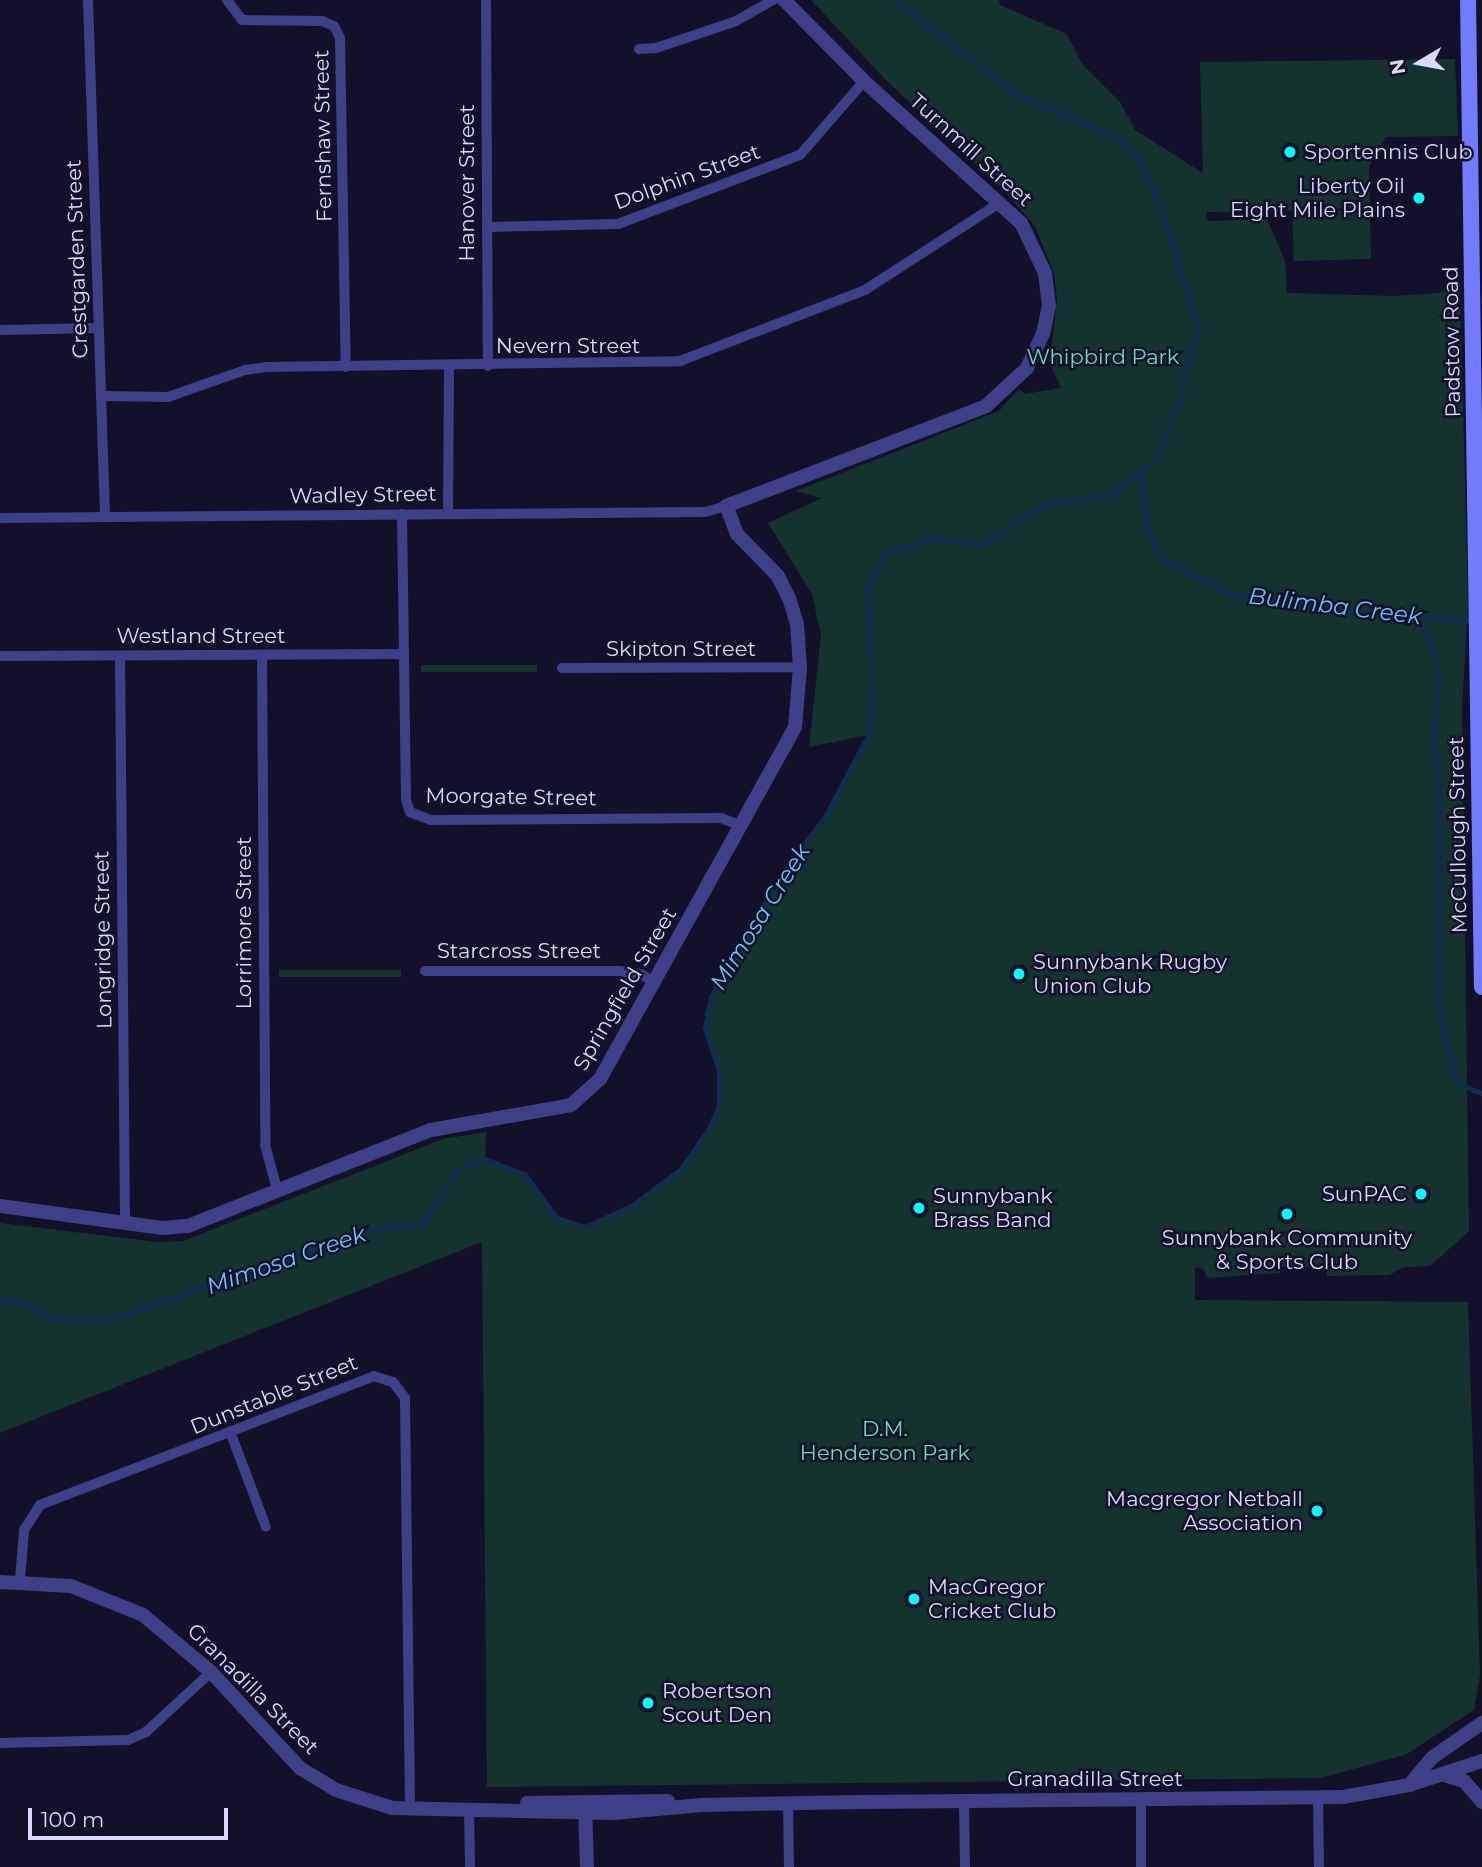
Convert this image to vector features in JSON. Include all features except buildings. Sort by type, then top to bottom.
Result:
[{"type":"main road","name":"Padstow Road","points":[[1468,0],[1477,683]]},
{"type":"main road","name":"McCullough Street","points":[[1477,683],[1482,987]]},
{"type":"street","name":"Crestgarden Street","points":[[88,0],[105,516]]},
{"type":"street","name":"Fernshaw Street","points":[[227,0],[242,20],[322,21],[334,26],[340,38],[346,367]]},
{"type":"street","name":"Hanover Street","points":[[486,0],[488,366]]},
{"type":"street","points":[[639,49],[656,48],[736,21],[773,0]]},
{"type":"street","name":"Turnmill Street","points":[[726,506],[986,406],[1012,386],[1036,352],[1049,306],[1045,273],[1036,249],[1021,223],[1001,202],[864,81],[784,0]]},
{"type":"street","name":"Dolphin Street","points":[[487,228],[618,224],[800,155],[864,81]]},
{"type":"street","name":"Nevern Street","points":[[101,396],[168,397],[266,367],[449,367],[680,361],[865,290],[1001,202]]},
{"type":"street","points":[[0,330],[98,328]]},
{"type":"street","points":[[448,513],[449,367]]},
{"type":"street","name":"Wadley Street","points":[[0,518],[705,512],[726,506]]},
{"type":"street","name":"Springfield Street","points":[[0,1206],[125,1223],[188,1226],[431,1130],[571,1105],[600,1079],[795,727],[800,667],[797,624],[789,598],[778,576],[737,534],[726,506]]},
{"type":"street","name":"Moorgate Street","points":[[402,514],[406,800],[410,812],[420,818],[721,818],[742,826]]},
{"type":"street","name":"Westland Street","points":[[0,656],[403,654]]},
{"type":"street","name":"Lorrimore Street","points":[[262,655],[265,1145],[277,1189]]},
{"type":"street","name":"Longridge Street","points":[[120,656],[125,1223]]},
{"type":"street","name":"Skipton Street","points":[[562,668],[800,667]]},
{"type":"street","name":"Starcross Street","points":[[425,971],[620,971],[641,974],[653,982]]},
{"type":"street","name":"Dunstable Street","points":[[20,1580],[24,1530],[40,1505],[231,1434],[374,1376],[393,1382],[405,1398],[410,1808]]},
{"type":"street","points":[[231,1434],[267,1527]]},
{"type":"street","name":"Granadilla Street","points":[[0,1582],[20,1580],[71,1586],[123,1604],[176,1639],[211,1672],[280,1749],[315,1779],[373,1804],[410,1808],[475,1808],[1318,1797],[1409,1785],[1482,1761]]},
{"type":"street","points":[[0,1743],[128,1740],[146,1732],[211,1672]]},
{"type":"street","points":[[1409,1785],[1433,1757],[1482,1723]]},
{"type":"street","points":[[1442,1774],[1464,1781],[1482,1802]]},
{"type":"street","points":[[1318,1797],[1319,1867]]},
{"type":"street","points":[[1141,1800],[1141,1867]]},
{"type":"street","points":[[964,1802],[965,1867]]},
{"type":"street","points":[[788,1804],[789,1867]]},
{"type":"street","points":[[585,1806],[587,1867]]},
{"type":"street","points":[[470,1867],[475,1808]]},
{"type":"green space","points":[[811,0],[999,0],[1000,5],[1067,34],[1082,64],[1120,102],[1135,130],[1203,173],[1200,62],[1455,59],[1458,136],[1386,137],[1369,166],[1371,259],[1294,261],[1292,211],[1206,212],[1208,221],[1267,219],[1285,261],[1287,293],[1393,296],[1440,293],[1460,284],[1468,606],[1462,707],[1469,1231],[1430,1266],[1404,1267],[1389,1275],[1327,1276],[1327,1267],[1281,1267],[1280,1273],[1207,1278],[1204,1269],[1195,1267],[1195,1300],[1468,1302],[1480,1674],[1474,1710],[1407,1754],[1321,1778],[487,1787],[482,1242],[0,1433],[0,1223],[157,1242],[183,1241],[443,1139],[486,1132],[485,1159],[525,1174],[557,1218],[585,1227],[633,1205],[681,1169],[708,1130],[719,1105],[719,1071],[705,1028],[711,997],[785,869],[825,817],[868,735],[809,747],[821,635],[812,594],[768,523],[822,498],[796,491],[999,411],[1019,389],[1025,394],[1061,388],[1050,363],[1057,299],[1054,273],[1035,226],[1005,192],[887,81]]},
{"type":"green space","points":[[421,665],[537,665],[537,672],[421,672]]},
{"type":"green space","points":[[279,970],[401,970],[401,977],[279,977]]},
{"type":"waterway","name":"Mimosa Creek","points":[[0,1299],[21,1302],[55,1319],[108,1320],[369,1230],[424,1224],[456,1171],[485,1159],[525,1174],[557,1218],[585,1227],[633,1205],[681,1169],[708,1130],[719,1106],[719,1071],[705,1028],[711,997],[785,869],[825,817],[869,734],[872,687],[867,590],[883,554],[931,538],[980,545],[1046,504],[1111,494],[1154,462],[1176,412],[1198,328],[1165,221],[1141,164],[1121,141],[1013,92],[894,0]]},
{"type":"waterway","name":"Bulimba Creek","points":[[1141,472],[1148,528],[1159,558],[1232,594],[1333,611],[1474,621]]},
{"type":"waterway","points":[[1412,615],[1426,631],[1440,676],[1434,740],[1440,802],[1440,1015],[1458,1083],[1482,1093]]},
{"type":"place","name":"Sportennis Club","points":[[1290,152]]},
{"type":"place","name":"Liberty Oil Eight Mile Plains","points":[[1419,198]]},
{"type":"place","name":"Sunnybank Rugby Union Club","points":[[1019,974]]},
{"type":"place","name":"SunPAC","points":[[1421,1194]]},
{"type":"place","name":"Sunnybank Brass Band","points":[[919,1208]]},
{"type":"place","name":"Sunnybank Community & Sports Club","points":[[1287,1214]]},
{"type":"place","name":"Macgregor Netball Association","points":[[1317,1511]]},
{"type":"place","name":"MacGregor Cricket Club","points":[[914,1599]]},
{"type":"place","name":"Robertson Scout Den","points":[[648,1703]]},
{"type":"park label","name":"Whipbird Park","points":[[1103,357]]},
{"type":"park label","name":"D.M. Henderson Park","points":[[885,1441]]}]
